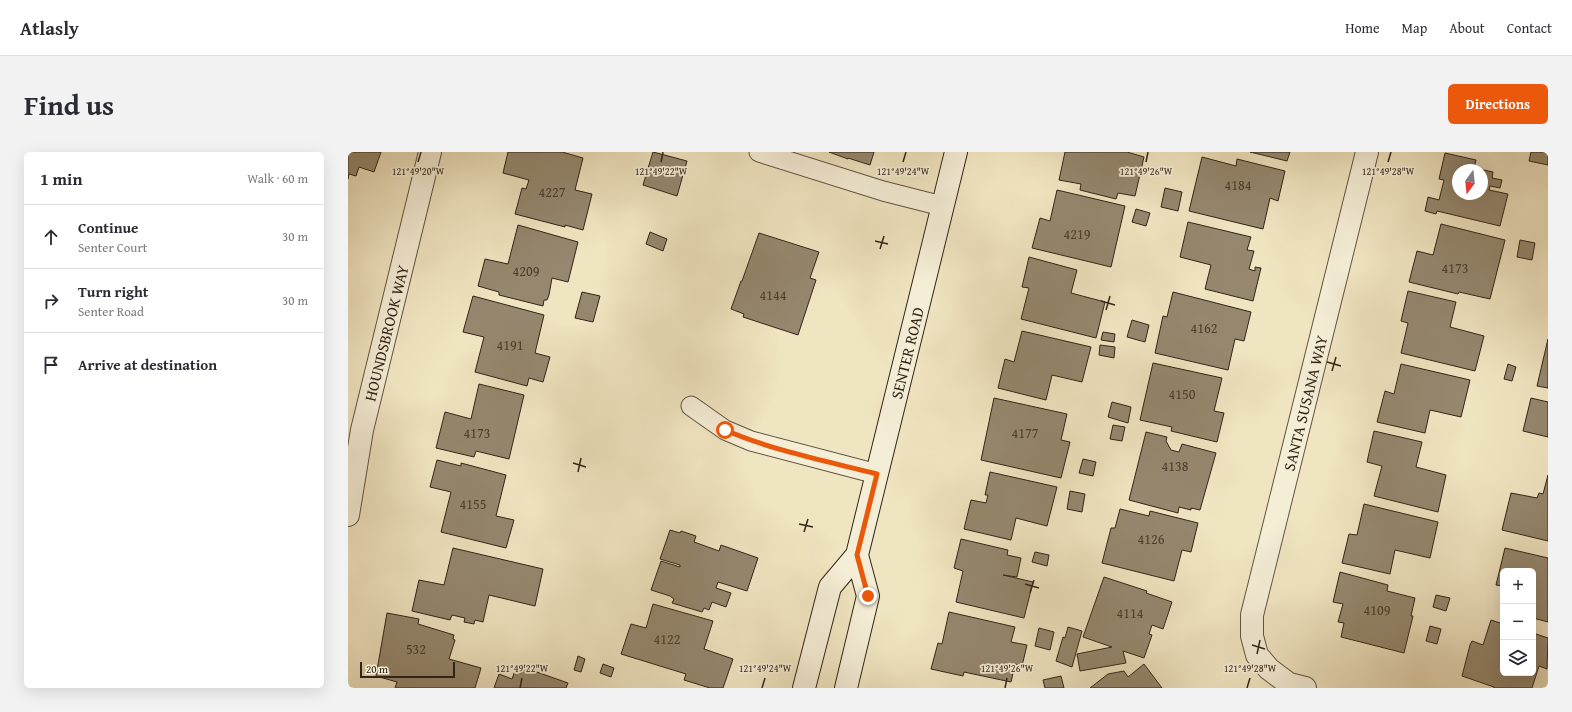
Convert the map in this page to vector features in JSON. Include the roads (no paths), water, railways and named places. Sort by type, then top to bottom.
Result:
[{"type":"street","name":"HOUNDSBROOK WAY","points":[[348,515],[355,428],[430,152]]},
{"type":"street","name":"SENTER ROAD","points":[[804,688],[830,587],[857,555],[956,152]]},
{"type":"street","name":"SANTA SUSANA WAY","points":[[1305,688],[1289,684],[1269,669],[1257,654],[1252,636],[1252,615],[1366,152]]},
{"type":"street","name":"SENTER ROAD","points":[[846,688],[868,596],[857,555]]},
{"type":"lane","points":[[759,152],[883,191],[942,206]]},
{"type":"lane","points":[[691,406],[725,430],[751,441],[877,474]]}]
